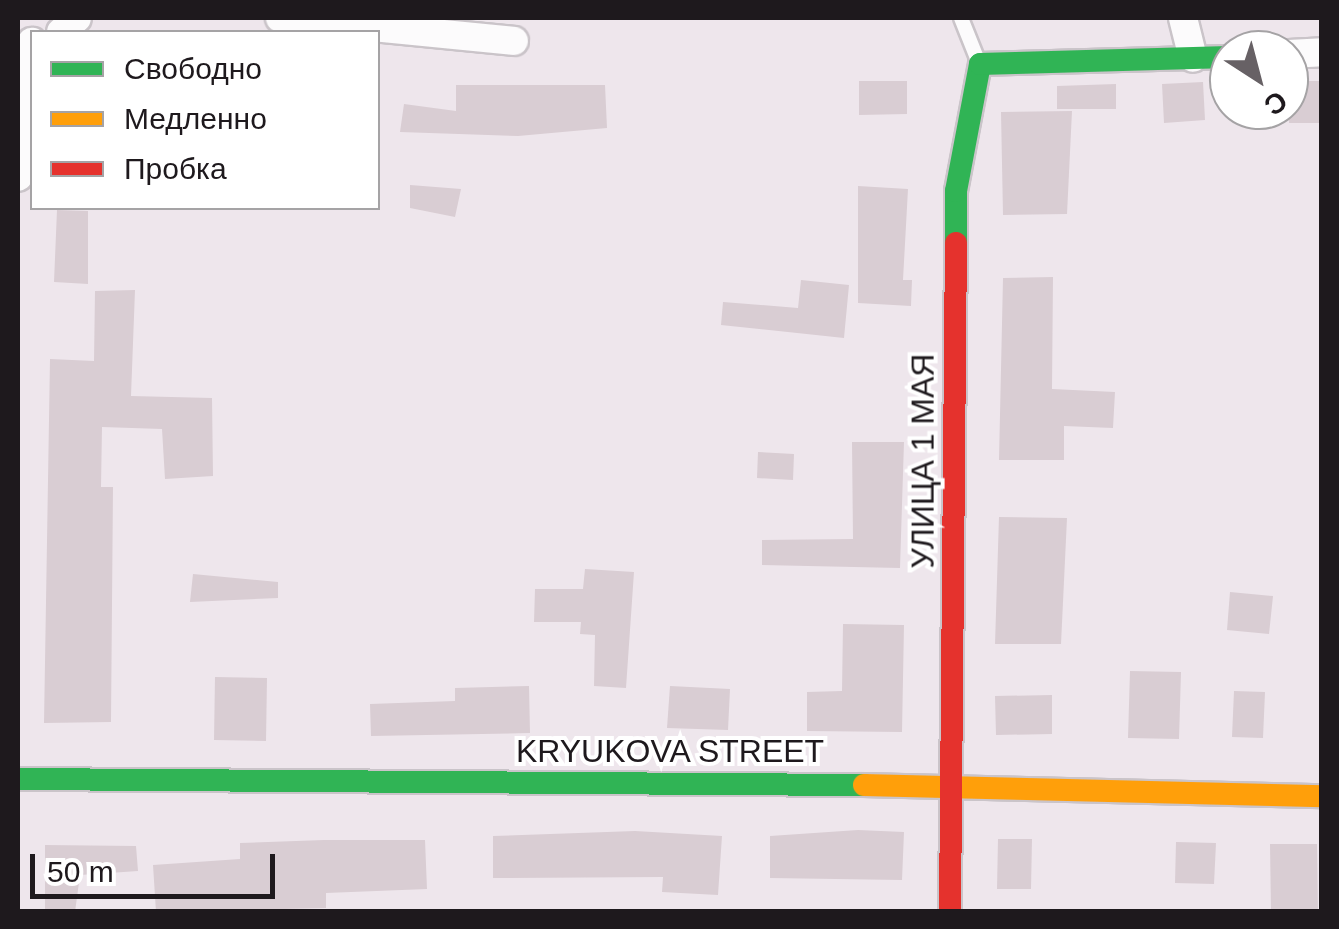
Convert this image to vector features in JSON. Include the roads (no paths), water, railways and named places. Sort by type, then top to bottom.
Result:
[{"type":"street","points":[[280,18],[514,41]]},
{"type":"street","points":[[1183,18],[1192,58]]},
{"type":"street","points":[[980,64],[1209,57]]},
{"type":"street","points":[[18,178],[30,64]]},
{"type":"street","name":"УЛИЦА 1 МАЯ","points":[[950,912],[956,191],[980,64]]},
{"type":"street","name":"KRYUKOVA STREET","points":[[18,779],[954,786],[1322,796]]},
{"type":"lane","points":[[960,18],[980,64]]}]
